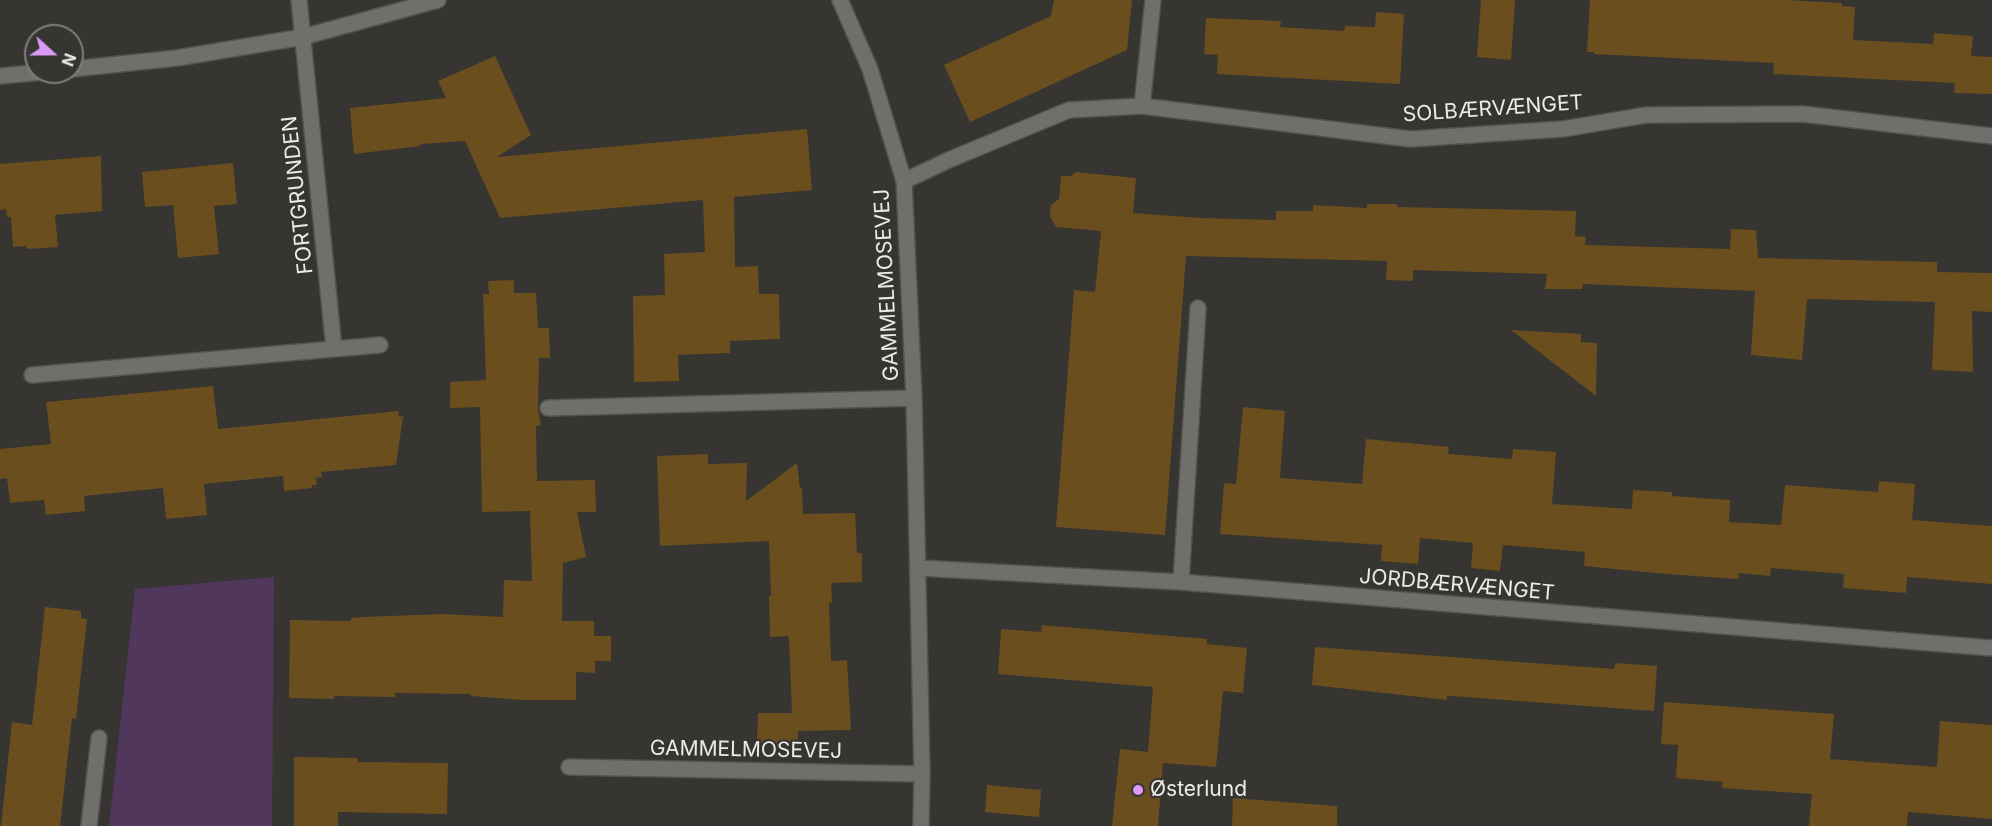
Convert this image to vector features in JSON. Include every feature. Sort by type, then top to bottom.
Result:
[{"type":"street","name":"FORTGRUNDEN","points":[[299,0],[334,349]]},
{"type":"street","points":[[84,68],[177,58],[303,37],[438,0]]},
{"type":"street","name":"GAMMELMOSEVEJ","points":[[840,0],[870,69],[904,181],[914,399],[922,774],[921,826]]},
{"type":"street","points":[[1142,106],[1153,0]]},
{"type":"street","points":[[0,76],[24,74]]},
{"type":"street","name":"SOLBÆRVÆNGET","points":[[904,181],[1069,110],[1142,106],[1410,139],[1563,129],[1646,115],[1803,114],[1992,136]]},
{"type":"street","points":[[1181,582],[1198,308]]},
{"type":"street","points":[[32,375],[380,345]]},
{"type":"street","name":"GAMMELMOSEVEJ","points":[[548,408],[914,399]]},
{"type":"street","name":"JORDBÆRVÆNGET","points":[[918,568],[1181,582],[1992,648]]},
{"type":"street","points":[[89,826],[99,738]]},
{"type":"street","name":"GAMMELMOSEVEJ","points":[[569,767],[922,774]]},
{"type":"shaded area","points":[[274,577],[272,826],[109,826],[135,589]]},
{"type":"building","points":[[1054,0],[1132,0],[1127,50],[970,122],[944,65],[1051,16]]},
{"type":"building","points":[[1481,0],[1515,0],[1511,60],[1477,57]]},
{"type":"building","points":[[1590,0],[1786,0],[1842,3],[1842,6],[1855,7],[1853,40],[1933,44],[1934,33],[1973,36],[1971,56],[1992,57],[1992,94],[1954,93],[1955,83],[1773,74],[1774,63],[1594,54],[1594,52],[1587,52]]},
{"type":"building","points":[[1376,12],[1404,14],[1400,84],[1217,74],[1218,55],[1204,54],[1206,18],[1281,21],[1280,27],[1344,31],[1345,26],[1375,27]]},
{"type":"building","points":[[495,56],[531,135],[497,157],[807,129],[812,190],[734,197],[735,267],[758,266],[759,294],[779,294],[780,339],[730,341],[730,353],[678,355],[679,381],[634,382],[633,296],[665,295],[664,254],[705,252],[703,200],[500,218],[465,141],[420,144],[420,146],[354,154],[350,108],[446,98],[438,81]]},
{"type":"building","points":[[101,156],[102,211],[55,215],[58,247],[27,249],[26,246],[13,247],[11,217],[7,217],[6,209],[0,210],[0,164]]},
{"type":"building","points":[[233,163],[237,204],[214,206],[219,254],[178,258],[173,205],[145,207],[142,172]]},
{"type":"building","points":[[1076,172],[1136,178],[1133,213],[1276,220],[1276,211],[1313,211],[1313,205],[1367,208],[1367,204],[1397,204],[1397,207],[1576,211],[1575,236],[1586,237],[1585,245],[1730,249],[1731,229],[1756,230],[1758,258],[1937,262],[1937,272],[1992,273],[1992,312],[1972,311],[1973,372],[1932,370],[1935,302],[1807,299],[1802,360],[1751,355],[1755,291],[1583,284],[1582,289],[1545,289],[1547,274],[1413,270],[1413,281],[1386,280],[1387,261],[1186,256],[1165,535],[1056,527],[1074,290],[1095,292],[1101,231],[1056,227],[1050,216],[1051,205],[1059,199],[1061,176],[1071,176]]},
{"type":"building","points":[[514,280],[514,293],[536,293],[538,328],[549,328],[550,358],[539,358],[538,409],[541,425],[536,426],[537,481],[595,480],[596,512],[577,512],[586,557],[563,563],[562,621],[594,621],[594,636],[611,636],[611,661],[595,661],[595,673],[576,672],[576,700],[522,700],[471,696],[471,694],[395,693],[395,697],[289,698],[290,620],[351,621],[351,618],[363,617],[443,614],[503,617],[504,580],[532,581],[530,511],[482,512],[480,407],[450,408],[450,382],[486,380],[483,294],[489,294],[488,281]]},
{"type":"building","points":[[1511,330],[1581,334],[1581,342],[1597,343],[1596,396]]},
{"type":"building","points":[[213,386],[218,429],[398,411],[399,417],[403,416],[396,465],[321,472],[322,477],[316,478],[317,485],[312,485],[312,488],[284,491],[283,476],[204,484],[207,515],[166,519],[163,488],[84,496],[85,511],[46,515],[44,500],[10,503],[7,478],[0,479],[0,449],[51,444],[46,402]]},
{"type":"building","points":[[1243,407],[1285,411],[1280,478],[1362,484],[1366,439],[1449,447],[1448,454],[1512,459],[1513,449],[1556,452],[1552,504],[1632,509],[1633,490],[1672,492],[1672,496],[1730,500],[1729,522],[1781,525],[1785,485],[1878,492],[1879,481],[1915,484],[1912,520],[1992,526],[1992,584],[1907,577],[1906,593],[1843,588],[1844,574],[1771,568],[1770,576],[1739,573],[1738,579],[1666,574],[1584,566],[1585,552],[1503,545],[1500,571],[1471,568],[1473,543],[1420,538],[1418,564],[1381,561],[1382,545],[1220,534],[1224,483],[1236,484]]},
{"type":"building","points":[[708,454],[708,464],[747,463],[746,501],[797,463],[800,488],[802,488],[803,514],[855,513],[857,553],[862,553],[862,582],[831,583],[832,603],[829,603],[831,661],[847,660],[851,730],[798,731],[798,745],[757,745],[758,713],[792,713],[789,639],[788,636],[770,637],[769,541],[660,546],[657,456]]},
{"type":"building","points":[[45,607],[81,611],[81,618],[87,619],[76,719],[72,718],[60,826],[1,826],[12,722],[32,725]]},
{"type":"building","points":[[1042,625],[1207,639],[1207,644],[1247,648],[1243,693],[1223,691],[1216,767],[1163,763],[1158,826],[1112,826],[1120,749],[1148,752],[1153,687],[998,674],[1001,629],[1041,632]]},
{"type":"building","points":[[1315,647],[1614,669],[1615,663],[1657,666],[1654,711],[1451,696],[1447,696],[1447,700],[1312,685]]},
{"type":"building","points":[[1664,702],[1834,714],[1830,759],[1937,767],[1940,721],[1992,725],[1992,819],[1908,812],[1907,826],[1809,826],[1812,794],[1722,788],[1723,782],[1676,778],[1678,745],[1661,744]]},
{"type":"building","points":[[294,757],[357,758],[358,762],[448,763],[447,814],[338,812],[338,826],[294,826]]},
{"type":"building","points":[[987,785],[1041,790],[1039,817],[985,812]]},
{"type":"building","points":[[1233,798],[1337,806],[1337,826],[1232,826]]},
{"type":"place","name":"Østerlund","points":[[1138,790]]}]
